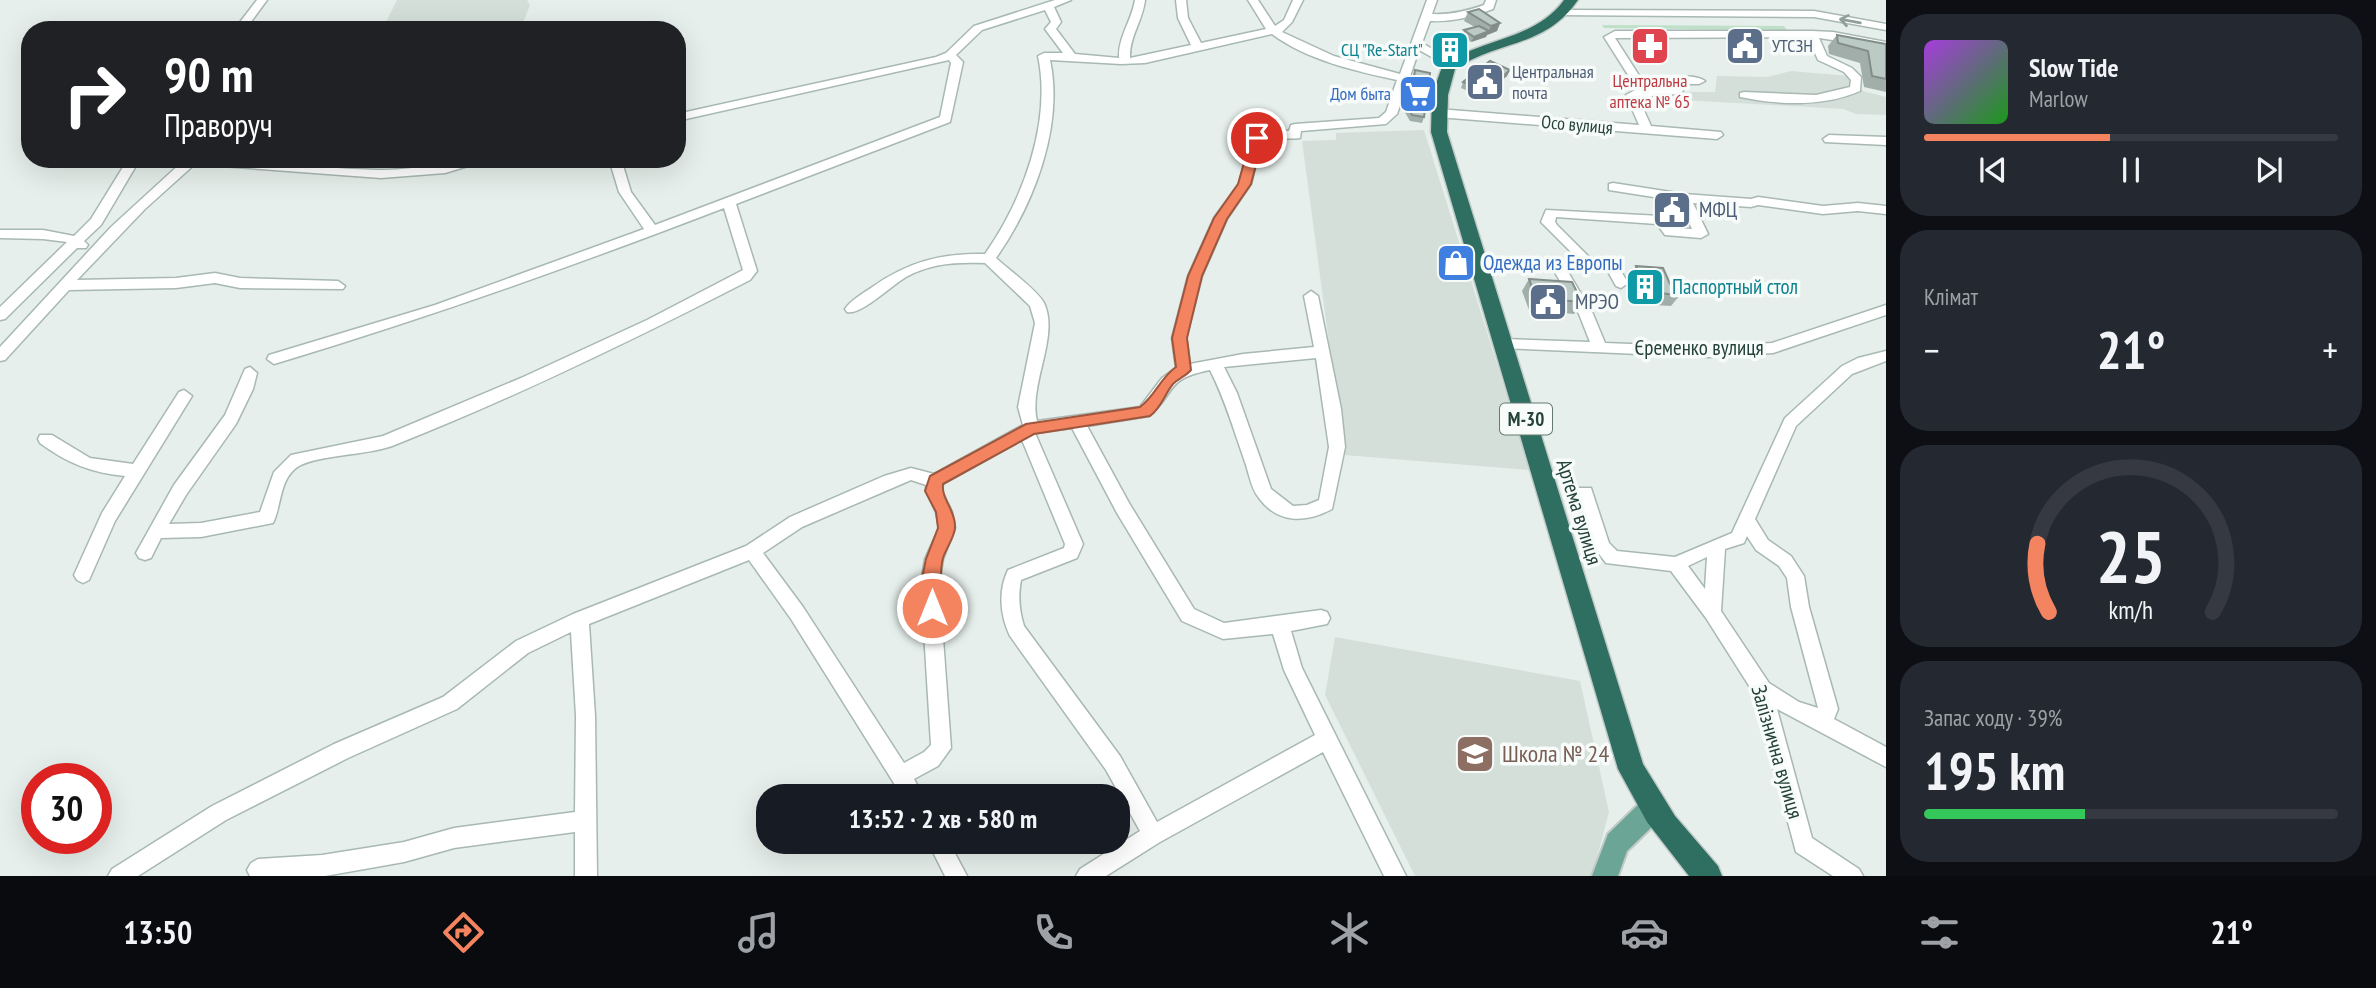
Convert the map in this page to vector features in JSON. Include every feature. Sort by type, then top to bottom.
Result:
[{"type":"highway","points":[[1450,66],[1469,55],[1532,31],[1566,6]]},
{"type":"highway","name":"Артема вулиця","points":[[1450,66],[1442,83],[1438,113],[1439,132],[1465,222],[1506,344],[1631,769],[1652,809]]},
{"type":"highway","name":"М-30","points":[[1652,809],[1672,838],[1709,876]]},
{"type":"main road","points":[[1605,876],[1617,843],[1652,809]]},
{"type":"street","points":[[246,21],[262,0]]},
{"type":"street","points":[[686,116],[916,66],[950,55],[978,28],[1066,0]]},
{"type":"street","points":[[1125,60],[1123,48],[1139,18],[1140,0]]},
{"type":"street","points":[[1181,0],[1184,18],[1196,46]]},
{"type":"street","points":[[1253,0],[1266,23],[1275,30],[1338,62],[1402,78]]},
{"type":"street","points":[[1044,57],[1125,60],[1158,57],[1196,46],[1267,34],[1285,25],[1298,0]]},
{"type":"street","points":[[1184,370],[1180,338],[1191,289],[1202,256],[1221,218],[1245,184],[1257,138],[1271,133],[1296,135],[1296,128],[1382,121],[1391,114],[1432,0]]},
{"type":"street","points":[[1426,17],[1444,19],[1467,15],[1489,7],[1491,0]]},
{"type":"street","points":[[1746,0],[1762,15]]},
{"type":"street","points":[[1807,0],[1808,8],[1833,35]]},
{"type":"street","points":[[989,260],[1001,244],[1035,162],[1049,108],[1048,75],[1044,57],[1050,29],[1056,22],[1048,6]]},
{"type":"street","points":[[1566,6],[1762,15],[1814,14],[1886,27]]},
{"type":"street","points":[[1050,29],[1072,57]]},
{"type":"street","points":[[1644,91],[1609,37],[1615,34],[1812,34],[1886,45]]},
{"type":"street","points":[[1744,95],[1825,97],[1847,94],[1856,89],[1857,79],[1848,70],[1822,58],[1812,34]]},
{"type":"street","points":[[1416,44],[1450,66]]},
{"type":"street","points":[[274,359],[440,308],[653,232],[946,119],[957,62],[950,55]]},
{"type":"street","points":[[1647,131],[1632,95],[1644,91],[1678,91],[1674,81],[1699,82]]},
{"type":"street","name":"Осо вулиця","points":[[1438,113],[1717,135]]},
{"type":"street","points":[[1829,139],[1886,141]]},
{"type":"street","points":[[0,315],[96,222],[129,168]]},
{"type":"street","points":[[0,356],[180,168]]},
{"type":"street","points":[[298,168],[381,174],[449,168]]},
{"type":"street","points":[[618,168],[625,192],[653,232]]},
{"type":"street","points":[[1614,187],[1684,198],[1751,203],[1758,201],[1823,210],[1858,207],[1886,210]]},
{"type":"street","points":[[1587,264],[1579,250],[1553,230],[1548,222],[1551,213],[1661,220],[1670,232],[1701,234],[1684,198]]},
{"type":"street","points":[[156,531],[201,530],[267,518],[279,475],[287,464],[297,459],[385,442],[652,324],[745,277],[750,271],[729,203]]},
{"type":"street","points":[[0,234],[65,236],[77,240],[84,248],[100,249]]},
{"type":"street","points":[[852,309],[897,274],[949,257],[989,260],[1037,304],[1042,323],[1026,407],[1028,429],[1074,544],[1071,552],[1014,575],[1009,589],[1009,609],[1016,630],[1113,763],[1153,835]]},
{"type":"street","points":[[1599,346],[1586,314],[1560,269],[1587,264],[1610,264],[1620,283]]},
{"type":"street","points":[[67,285],[176,283],[215,278],[240,283],[338,286]]},
{"type":"street","points":[[1215,365],[1229,393],[1264,493],[1276,505],[1295,514],[1311,513],[1326,504],[1336,447],[1333,409],[1311,296]]},
{"type":"street","name":"Єременко вулиця","points":[[1506,344],[1696,352],[1756,350],[1773,348],[1886,310]]},
{"type":"street","points":[[119,876],[219,813],[341,751],[450,704],[522,647],[579,620],[752,551],[796,522],[890,481],[911,474],[936,481],[1028,429],[1144,412],[1155,404],[1168,380],[1184,370],[1249,358],[1321,352]]},
{"type":"street","points":[[1585,493],[1602,546],[1612,558],[1676,564],[1738,538],[1790,422],[1847,370],[1863,362],[1886,356]]},
{"type":"street","points":[[145,553],[178,494],[231,416],[247,388],[250,373]]},
{"type":"street","points":[[83,575],[108,518],[184,396]]},
{"type":"street","points":[[1077,422],[1123,508],[1188,615],[1223,631],[1321,618]]},
{"type":"street","points":[[46,439],[70,458],[98,467],[135,471]]},
{"type":"street","points":[[902,775],[931,759],[941,748],[930,583],[934,559],[947,528],[944,512],[934,491],[936,481]]},
{"type":"street","points":[[1746,520],[1762,545],[1785,561],[1795,576],[1800,607],[1828,709],[1825,718],[1812,718]]},
{"type":"street","points":[[1712,612],[1717,545]]},
{"type":"street","points":[[752,551],[797,613],[907,784]]},
{"type":"street","name":"Залізнична вулиця","points":[[1676,564],[1712,612],[1762,689],[1803,845],[1852,876]]},
{"type":"street","points":[[579,620],[586,665],[583,821],[586,876]]},
{"type":"street","points":[[1280,625],[1293,670],[1395,876]]},
{"type":"street","points":[[1762,689],[1886,757]]},
{"type":"street","points":[[1087,876],[1153,835],[1327,739]]},
{"type":"street","points":[[258,870],[322,866],[404,852],[454,838],[583,821]]},
{"type":"street","points":[[944,854],[956,876]]},
{"type":"shaded area","points":[[397,0],[527,0],[530,5],[524,21],[386,21]]},
{"type":"shaded area","points":[[1791,71],[1849,76],[1863,91],[1886,97],[1886,115],[1856,114],[1843,109],[1666,99],[1663,92],[1715,92],[1717,76],[1767,77]]},
{"type":"shaded area","points":[[1424,130],[1530,470],[1344,455],[1302,141],[1336,140],[1336,133]]},
{"type":"shaded area","name":"Школа № 24","points":[[1335,637],[1580,681],[1609,812],[1592,876],[1415,876],[1325,695]]},
{"type":"green space","points":[[1602,25],[1784,26],[1787,30],[1604,28]]},
{"type":"building","points":[[1479,9],[1500,23],[1491,26],[1468,12]]},
{"type":"building","points":[[1479,26],[1489,31],[1474,37],[1464,30]]},
{"type":"building","points":[[1837,35],[1886,44],[1886,79],[1872,76],[1868,51],[1838,43]]},
{"type":"building","name":"Центральная почта","points":[[1490,61],[1510,70],[1485,91],[1463,82]]},
{"type":"building","name":"Дом быта","points":[[1415,70],[1430,73],[1424,117],[1412,115],[1405,103],[1410,104]]},
{"type":"building","points":[[1658,201],[1680,201],[1689,222],[1676,221],[1670,213],[1663,210]]},
{"type":"building","points":[[1636,266],[1663,268],[1670,284],[1675,284],[1680,295],[1647,292]]},
{"type":"building","points":[[1529,279],[1572,282],[1582,302],[1536,298]]},
{"type":"place","name":"Центральна аптека № 65","points":[[1650,46]]},
{"type":"place","name":"УТСЗН","points":[[1745,46]]},
{"type":"place","name":"СЦ \"Re-Start\"","points":[[1450,50]]},
{"type":"place","name":"Центральная почта","points":[[1485,82]]},
{"type":"place","name":"Дом быта","points":[[1418,94]]},
{"type":"place","name":"МФЦ","points":[[1672,210]]},
{"type":"place","name":"Одежда из Европы","points":[[1456,263]]},
{"type":"place","name":"Паспортный стол","points":[[1645,287]]},
{"type":"place","name":"МРЭО","points":[[1548,302]]},
{"type":"place","name":"Школа № 24","points":[[1475,754]]},
{"type":"route","points":[[932,608],[930,583],[934,559],[947,528],[944,512],[934,491],[936,481],[1031,428],[1144,412],[1155,404],[1168,380],[1184,370],[1180,338],[1183,314],[1202,256],[1221,218],[1245,184],[1257,138]]}]
